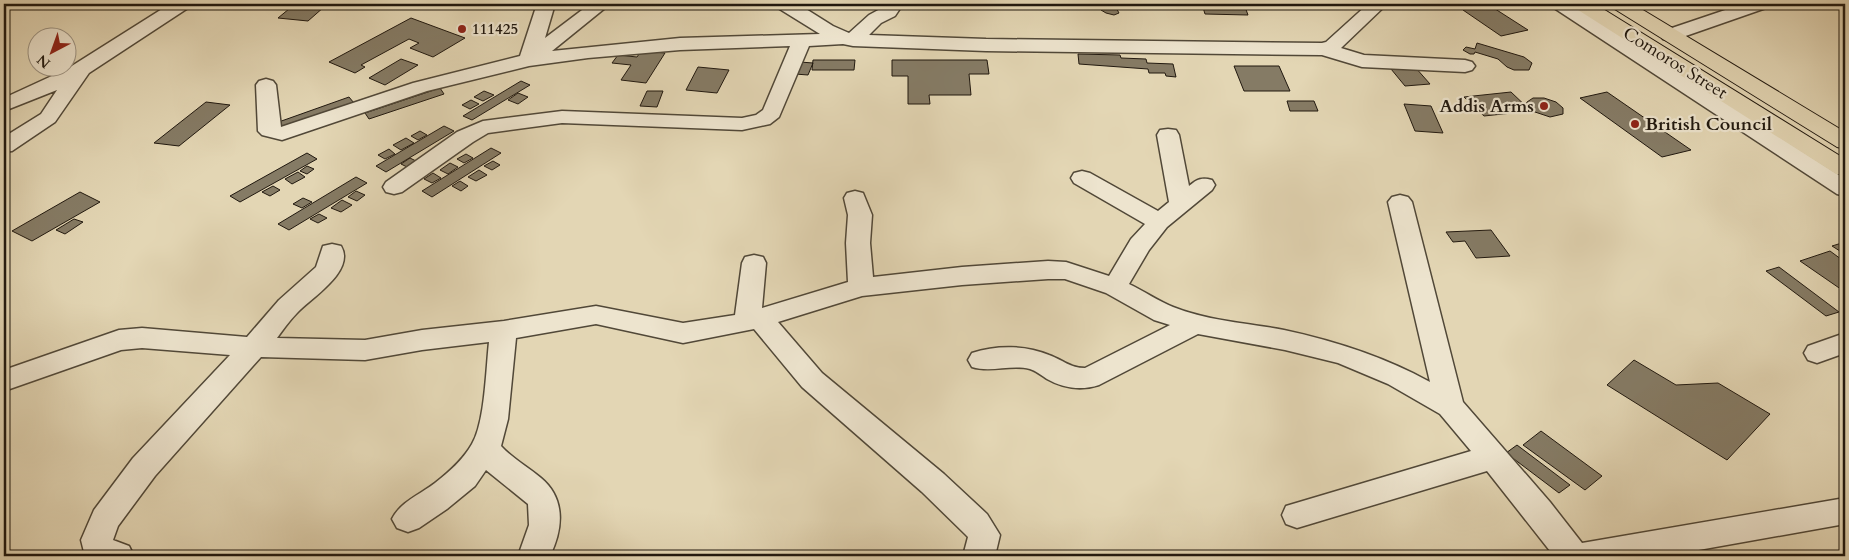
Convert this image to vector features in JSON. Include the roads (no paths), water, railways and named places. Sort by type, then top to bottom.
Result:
[{"type":"main road","name":"Comoros Street","points":[[1582,4],[1845,169]]},
{"type":"main road","name":"Comoros Street","points":[[1620,4],[1842,139]]},
{"type":"street","points":[[4,105],[27,98],[84,67],[182,4]]},
{"type":"street","points":[[529,60],[546,4]]},
{"type":"street","points":[[529,60],[601,4]]},
{"type":"street","points":[[784,4],[846,39]]},
{"type":"street","points":[[846,39],[875,19],[889,12],[894,4]]},
{"type":"street","points":[[1323,49],[1332,46],[1378,4]]},
{"type":"street","points":[[1560,4],[1845,190]]},
{"type":"street","points":[[1670,35],[1760,4]]},
{"type":"street","points":[[899,42],[916,28],[973,30],[986,46]]},
{"type":"street","points":[[394,186],[465,137],[483,127],[562,117],[742,124],[763,120],[772,113],[802,39]]},
{"type":"street","points":[[266,85],[269,131],[282,134],[420,87],[529,60],[588,52],[680,44],[846,39],[899,42],[919,57],[975,57],[986,46],[1323,49],[1362,61],[1465,66]]},
{"type":"street","points":[[4,146],[48,118],[84,67]]},
{"type":"street","points":[[1168,135],[1181,204]]},
{"type":"street","points":[[1082,178],[1159,222]]},
{"type":"street","points":[[1116,287],[1140,245],[1159,222],[1204,185]]},
{"type":"street","points":[[855,198],[860,215],[858,242],[861,287]]},
{"type":"street","points":[[1400,202],[1450,406]]},
{"type":"street","points":[[104,555],[97,540],[106,519],[144,466],[254,347],[288,306],[325,273],[330,265],[332,252]]},
{"type":"street","points":[[754,263],[753,320],[812,380],[933,483],[976,524],[984,536],[979,556]]},
{"type":"street","points":[[4,381],[119,340],[142,338],[254,347],[365,350],[422,340],[504,331],[596,315],[683,333],[753,320],[861,287],[962,276],[1048,270],[1066,271],[1116,287],[1163,313],[1195,324],[1285,340],[1344,355],[1398,377],[1450,406],[1539,511],[1573,556]]},
{"type":"street","points":[[982,360],[1031,359],[1060,375],[1077,379],[1089,378],[1195,324]]},
{"type":"street","points":[[408,519],[436,500],[464,477],[486,448],[494,419],[504,331]]},
{"type":"street","points":[[1817,353],[1845,343]]},
{"type":"street","points":[[486,448],[492,458],[539,495],[547,519],[534,556]]},
{"type":"street","points":[[1297,515],[1493,456]]},
{"type":"street","points":[[1586,556],[1845,511]]},
{"type":"place","name":"111425","points":[[462,29]]},
{"type":"place","name":"Addis Arms","points":[[1544,106]]},
{"type":"place","name":"British Council","points":[[1635,124]]}]
